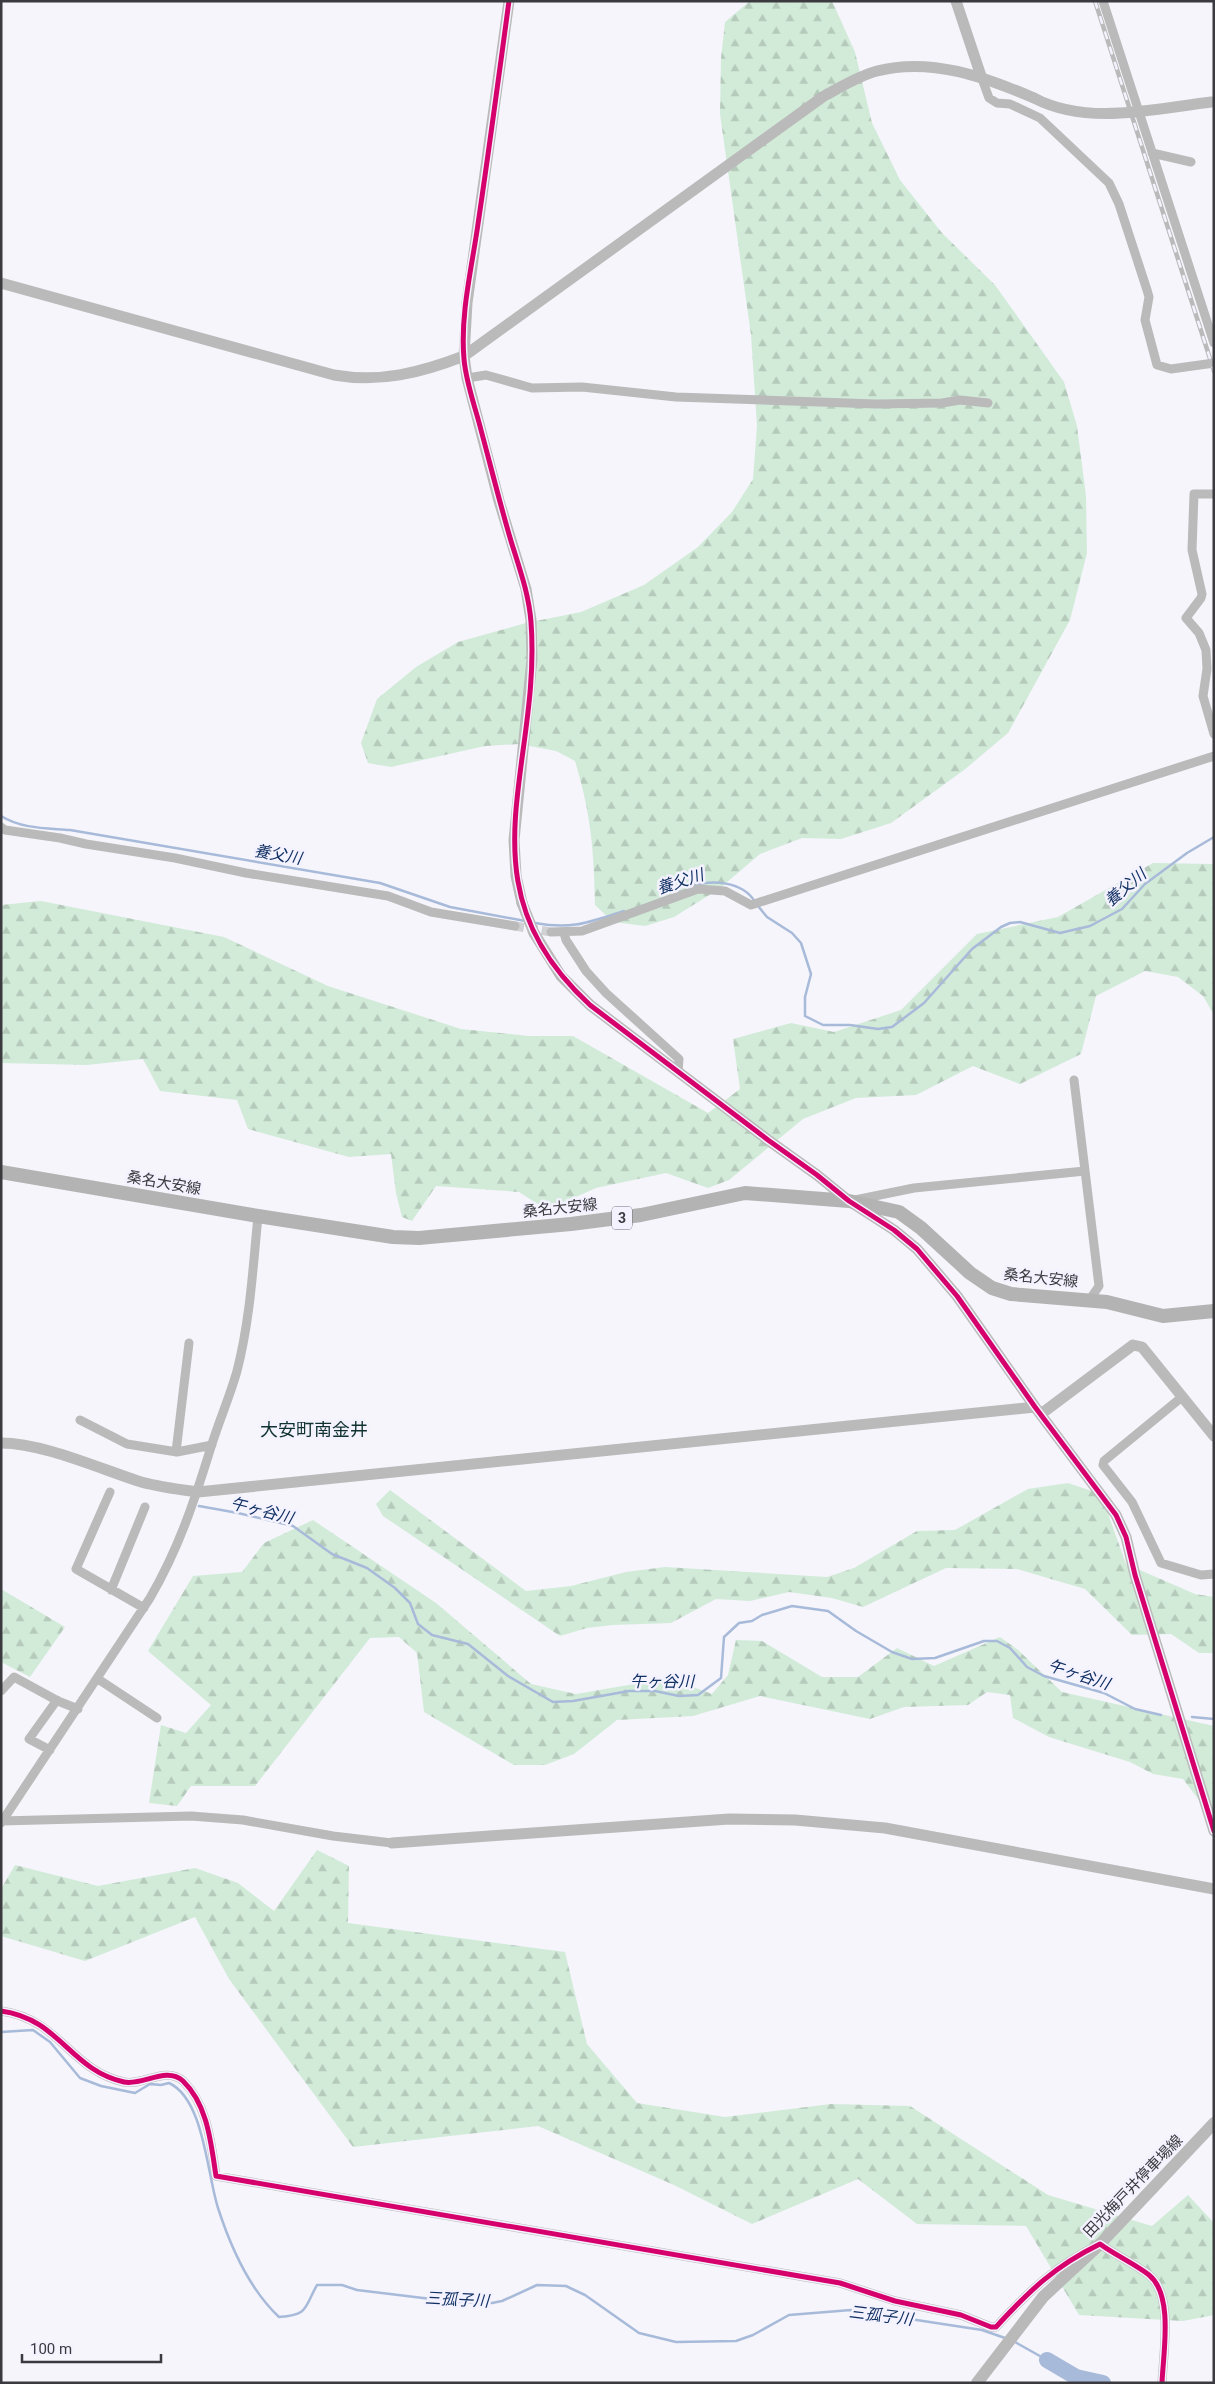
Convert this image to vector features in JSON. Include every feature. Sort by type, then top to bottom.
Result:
[{"type":"main road","name":"桑名大安線","points":[[1,1172],[258,1216],[393,1237],[419,1238],[571,1224],[641,1215],[746,1193],[849,1201],[899,1212],[921,1228],[970,1273],[992,1288],[1011,1294],[1090,1299],[1163,1316],[1214,1311]]},
{"type":"main road","name":"田光梅戸井停車場線","points":[[977,2383],[1013,2333],[1043,2297],[1100,2244],[1212,2129]]},
{"type":"street","points":[[509,1],[467,303],[464,356],[466,378],[499,501],[526,590],[531,620],[530,676],[514,840],[516,876],[526,916],[540,945],[574,990],[590,1005],[849,1201],[894,1230],[917,1249],[957,1296],[1116,1515],[1126,1537],[1138,1584],[1214,1831]]},
{"type":"street","points":[[956,1],[989,98],[997,103],[1010,104],[1048,124],[1112,188],[1149,297],[1145,320],[1157,365],[1171,369],[1214,363]]},
{"type":"street","points":[[1103,1],[1214,344]]},
{"type":"street","points":[[1,283],[230,347],[351,378],[389,378],[408,375],[464,356],[575,274],[833,91],[876,71],[908,66],[940,68],[981,76],[1056,107],[1094,113],[1212,102]]},
{"type":"street","points":[[1152,153],[1191,162]]},
{"type":"street","points":[[466,378],[486,375],[532,388],[582,387],[686,398],[876,404],[942,403],[960,400],[988,403]]},
{"type":"street","points":[[1214,494],[1194,494],[1192,550],[1202,594],[1186,618],[1194,626],[1206,650],[1207,669],[1203,696],[1214,734]]},
{"type":"street","points":[[551,932],[582,931],[698,889],[724,891],[751,905],[1214,756]]},
{"type":"street","points":[[1,827],[5,830],[175,858],[246,873],[388,896],[431,912],[515,926]]},
{"type":"street","points":[[564,933],[566,940],[593,979],[679,1059],[674,1069]]},
{"type":"street","points":[[1074,1080],[1099,1286],[1090,1299]]},
{"type":"street","points":[[849,1201],[914,1188],[1085,1171]]},
{"type":"street","points":[[1,1822],[98,1679],[171,1562],[198,1492],[236,1371],[245,1329],[258,1216]]},
{"type":"street","points":[[176,1452],[189,1343]]},
{"type":"street","points":[[1,1443],[32,1448],[88,1463],[151,1484],[198,1492],[1038,1410],[1133,1345],[1142,1348],[1214,1436]]},
{"type":"street","points":[[1182,1397],[1104,1461],[1103,1465],[1132,1502],[1161,1563],[1202,1575],[1214,1574]]},
{"type":"street","points":[[80,1420],[127,1444],[176,1452],[212,1445]]},
{"type":"street","points":[[110,1492],[76,1569],[144,1608]]},
{"type":"street","points":[[111,1590],[145,1507]]},
{"type":"street","points":[[1,1691],[14,1677],[57,1700],[78,1708]]},
{"type":"street","points":[[98,1679],[157,1718]]},
{"type":"street","points":[[50,1750],[30,1739],[57,1700]]},
{"type":"street","points":[[1,1822],[191,1816],[243,1820],[333,1836],[392,1843],[729,1819],[795,1820],[885,1828],[1214,1889]]},
{"type":"street","points":[[1,2011],[37,2022],[49,2030],[87,2066],[108,2078],[127,2083],[172,2075],[181,2079],[189,2088],[208,2124],[216,2176],[840,2283],[895,2301],[961,2315],[991,2328],[996,2327],[1031,2289],[1065,2262],[1100,2244],[1119,2258],[1150,2276],[1158,2290],[1165,2308],[1162,2383]]},
{"type":"green space","points":[[750,1],[832,1],[855,52],[872,123],[900,180],[942,233],[995,285],[1064,382],[1077,426],[1086,496],[1087,553],[1070,620],[1008,733],[964,770],[891,823],[841,839],[802,838],[760,854],[719,889],[674,917],[645,926],[613,922],[595,905],[591,833],[585,798],[575,761],[556,751],[519,744],[485,746],[391,767],[368,763],[361,743],[377,699],[416,667],[458,642],[526,623],[581,612],[644,585],[698,547],[732,512],[753,479],[757,426],[751,335],[720,114],[721,58],[725,22]]},
{"type":"green space","points":[[1153,863],[1214,864],[1214,1015],[1203,996],[1178,977],[1145,971],[1096,996],[1081,1054],[1020,1084],[973,1066],[916,1095],[856,1098],[803,1119],[729,1180],[708,1188],[666,1173],[596,1188],[547,1210],[519,1192],[436,1186],[412,1221],[402,1217],[396,1193],[391,1154],[349,1157],[248,1129],[237,1100],[160,1091],[143,1059],[87,1065],[1,1063],[1,905],[41,901],[224,937],[328,986],[461,1029],[529,1036],[573,1036],[708,1113],[740,1089],[733,1039],[791,1023],[834,1032],[901,1010],[977,934],[1058,917]]},
{"type":"green space","points":[[1068,1483],[1101,1494],[1126,1564],[1195,1594],[1214,1597],[1214,1653],[1199,1653],[1171,1634],[1132,1635],[1085,1589],[1017,1569],[946,1568],[863,1607],[832,1598],[789,1592],[750,1601],[716,1599],[671,1623],[587,1628],[560,1636],[383,1516],[376,1504],[390,1490],[526,1591],[571,1586],[626,1572],[665,1567],[827,1577],[854,1568],[917,1531],[955,1530],[1028,1489]]},
{"type":"green space","points":[[313,1520],[436,1603],[531,1684],[576,1694],[669,1678],[712,1694],[728,1675],[736,1640],[762,1641],[822,1677],[858,1677],[897,1648],[934,1666],[1000,1637],[1018,1650],[1062,1692],[1214,1726],[1214,1820],[1183,1779],[1153,1774],[1130,1762],[1049,1737],[1013,1718],[1010,1695],[987,1692],[968,1705],[904,1707],[870,1719],[760,1696],[693,1716],[617,1720],[574,1754],[545,1765],[514,1765],[424,1712],[417,1653],[399,1637],[370,1638],[255,1786],[191,1786],[177,1806],[149,1803],[161,1725],[186,1733],[211,1705],[148,1651],[193,1576],[242,1572],[264,1543]]},
{"type":"green space","points":[[1,1589],[65,1627],[30,1677],[1,1662]]},
{"type":"green space","points":[[317,1850],[349,1866],[348,1923],[565,1952],[587,2044],[637,2103],[725,2117],[831,2104],[910,2106],[1048,2195],[1152,2226],[1188,2195],[1214,2223],[1214,2315],[1183,2321],[1079,2315],[1026,2226],[917,2224],[858,2179],[752,2224],[674,2185],[538,2126],[353,2147],[229,1979],[195,1917],[85,1961],[1,1936],[1,1889],[15,1865],[98,1886],[195,1868],[238,1883],[274,1911]]},
{"type":"waterway","name":"養父川","points":[[1,816],[26,826],[70,830],[380,883],[450,907],[525,921]]},
{"type":"waterway","name":"養父川","points":[[758,906],[767,917],[792,933],[801,943],[811,974],[805,997],[805,1016],[823,1025],[850,1025],[878,1029],[892,1027],[924,1003],[972,949],[1001,927],[1010,923],[1020,922],[1060,933],[1090,926],[1122,909],[1145,884],[1187,853],[1214,837]]},
{"type":"waterway","name":"養父川","points":[[691,887],[707,883],[726,884],[743,890],[755,902]]},
{"type":"waterway","name":"養父川","points":[[535,923],[560,926],[581,924],[624,911]]},
{"type":"waterway","name":"午ヶ谷川","points":[[199,1506],[293,1526],[332,1554],[367,1568],[395,1588],[410,1603],[418,1624],[432,1635],[468,1644],[508,1676],[553,1702],[573,1701],[629,1691],[655,1691],[679,1696],[698,1695],[721,1678],[724,1637],[739,1623],[752,1621],[762,1615],[792,1606],[828,1611],[856,1631],[892,1652],[912,1659],[935,1658],[984,1641],[997,1641],[1010,1648],[1027,1667],[1044,1676],[1104,1693],[1135,1709],[1161,1715]]},
{"type":"waterway","name":"午ヶ谷川","points":[[1192,1717],[1214,1719]]},
{"type":"waterway","name":"三孤子川","points":[[1,2032],[33,2030],[50,2042],[80,2078],[101,2086],[135,2093],[150,2084],[161,2085],[169,2083],[181,2092],[190,2104],[197,2121],[218,2208],[235,2252],[259,2294],[279,2317],[301,2312],[307,2305],[317,2285],[342,2285],[357,2290],[456,2302],[492,2303],[502,2301],[537,2285],[566,2286],[585,2295],[639,2333],[676,2342],[736,2341],[753,2335],[789,2315],[851,2310],[982,2330],[1005,2338]]},
{"type":"waterway","name":"三孤子川","points":[[1015,2342],[1047,2360]]},
{"type":"waterway","name":"三孤子川","points":[[1047,2360],[1076,2377],[1103,2383]]},
{"type":"tunnel","points":[[515,926],[551,932]]},
{"type":"railway","points":[[1095,1],[1214,371]]},
{"type":"cycle path","points":[[509,1],[467,291],[463,342],[465,368],[469,386],[530,612],[531,675],[515,823],[516,869],[527,915],[550,960],[590,1005],[849,1201],[894,1230],[917,1249],[957,1296],[1035,1407],[1116,1515],[1126,1537],[1135,1575],[1214,1831]]},
{"type":"cycle path","points":[[1,2011],[21,2016],[38,2024],[90,2067],[106,2076],[124,2082],[131,2082],[169,2075],[183,2081],[198,2101],[203,2113],[210,2138],[216,2176],[840,2283],[895,2301],[961,2315],[991,2327],[996,2327],[1032,2290],[1056,2270],[1100,2244],[1149,2275],[1157,2284],[1162,2296],[1165,2326],[1162,2383]]},
{"type":"district","name":"大安町南金井","points":[[314,1430]]}]
